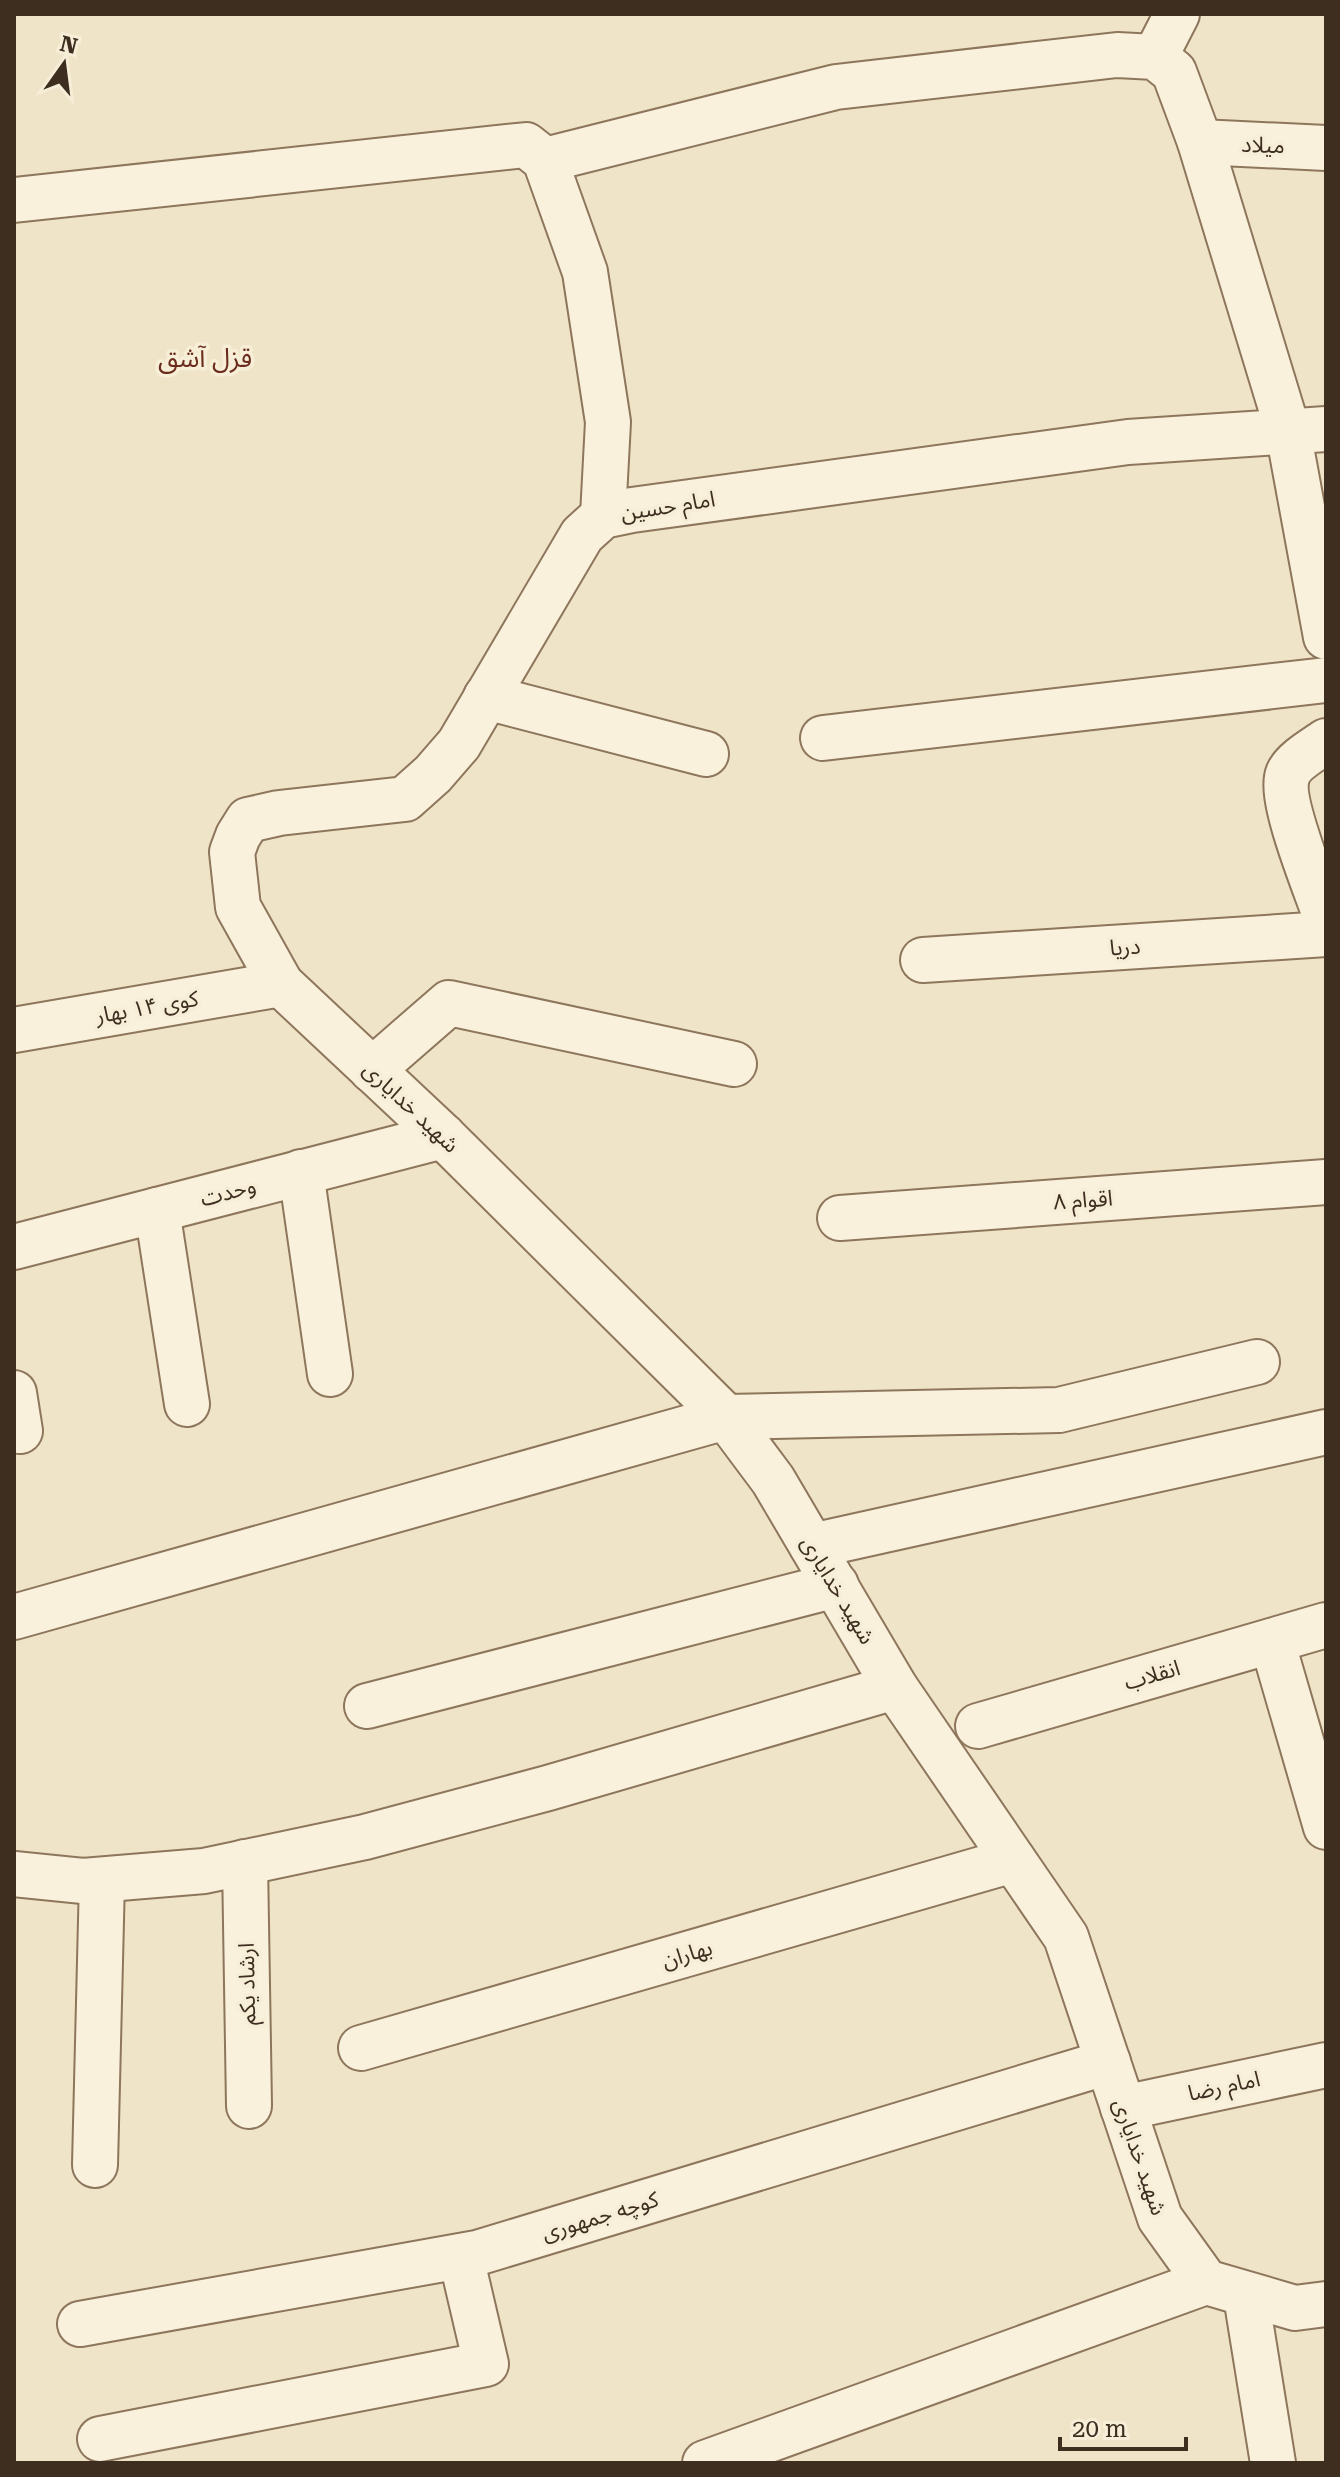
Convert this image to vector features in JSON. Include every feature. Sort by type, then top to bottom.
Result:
[{"type":"street","points":[[1155,57],[1177,14]]},
{"type":"street","points":[[545,160],[836,87],[1117,55],[1155,57],[1174,72],[1307,430],[1326,637]]},
{"type":"street","name":"میلاد","points":[[1200,142],[1326,148]]},
{"type":"street","points":[[14,200],[526,145],[545,160],[585,272],[608,422],[603,516]]},
{"type":"street","name":"امام حسین","points":[[238,907],[232,852],[248,820],[279,813],[405,799],[433,774],[459,744],[582,535],[603,516],[1128,442],[1307,430]]},
{"type":"street","points":[[823,738],[1326,680]]},
{"type":"street","points":[[486,697],[706,754]]},
{"type":"street","points":[[1326,741],[1289,770],[1285,787],[1290,813],[1326,918]]},
{"type":"street","name":"شهید خدایاری","points":[[238,907],[281,984],[443,1136],[726,1417],[773,1480],[895,1687],[1066,1937],[1160,2218],[1226,2289]]},
{"type":"street","name":"دریا","points":[[923,960],[1326,934]]},
{"type":"street","name":"کوی ۱۴ بهار","points":[[14,1030],[281,984]]},
{"type":"street","points":[[372,1070],[449,1003],[734,1064]]},
{"type":"street","name":"وحدت","points":[[14,1247],[443,1136]]},
{"type":"street","points":[[301,1172],[330,1374]]},
{"type":"street","name":"اقوام ۸","points":[[840,1218],[1326,1182]]},
{"type":"street","points":[[157,1210],[187,1404]]},
{"type":"street","points":[[14,1617],[726,1417],[1059,1410],[1257,1362]]},
{"type":"street","points":[[812,1546],[1326,1432]]},
{"type":"street","points":[[367,1706],[836,1585]]},
{"type":"street","name":"انقلاب","points":[[978,1726],[1326,1625]]},
{"type":"street","points":[[1272,1641],[1326,1827]]},
{"type":"street","points":[[14,1874],[83,1881],[204,1871],[365,1837],[533,1792],[895,1687]]},
{"type":"street","name":"بهاران","points":[[361,2048],[1013,1860]]},
{"type":"street","name":"ارشاد یکم","points":[[245,1862],[249,2106]]},
{"type":"street","points":[[95,2165],[102,1880]]},
{"type":"street","name":"کوچه جمهوری","points":[[80,2324],[461,2257],[1108,2062]]},
{"type":"street","name":"امام رضا","points":[[1123,2108],[1326,2065]]},
{"type":"street","points":[[100,2439],[486,2364],[461,2257]]},
{"type":"street","points":[[705,2463],[1226,2289],[1295,2308],[1326,2304]]},
{"type":"street","points":[[1226,2289],[1273,2463]]},
{"type":"district","name":"قزل آشق","points":[[205,358]]}]
